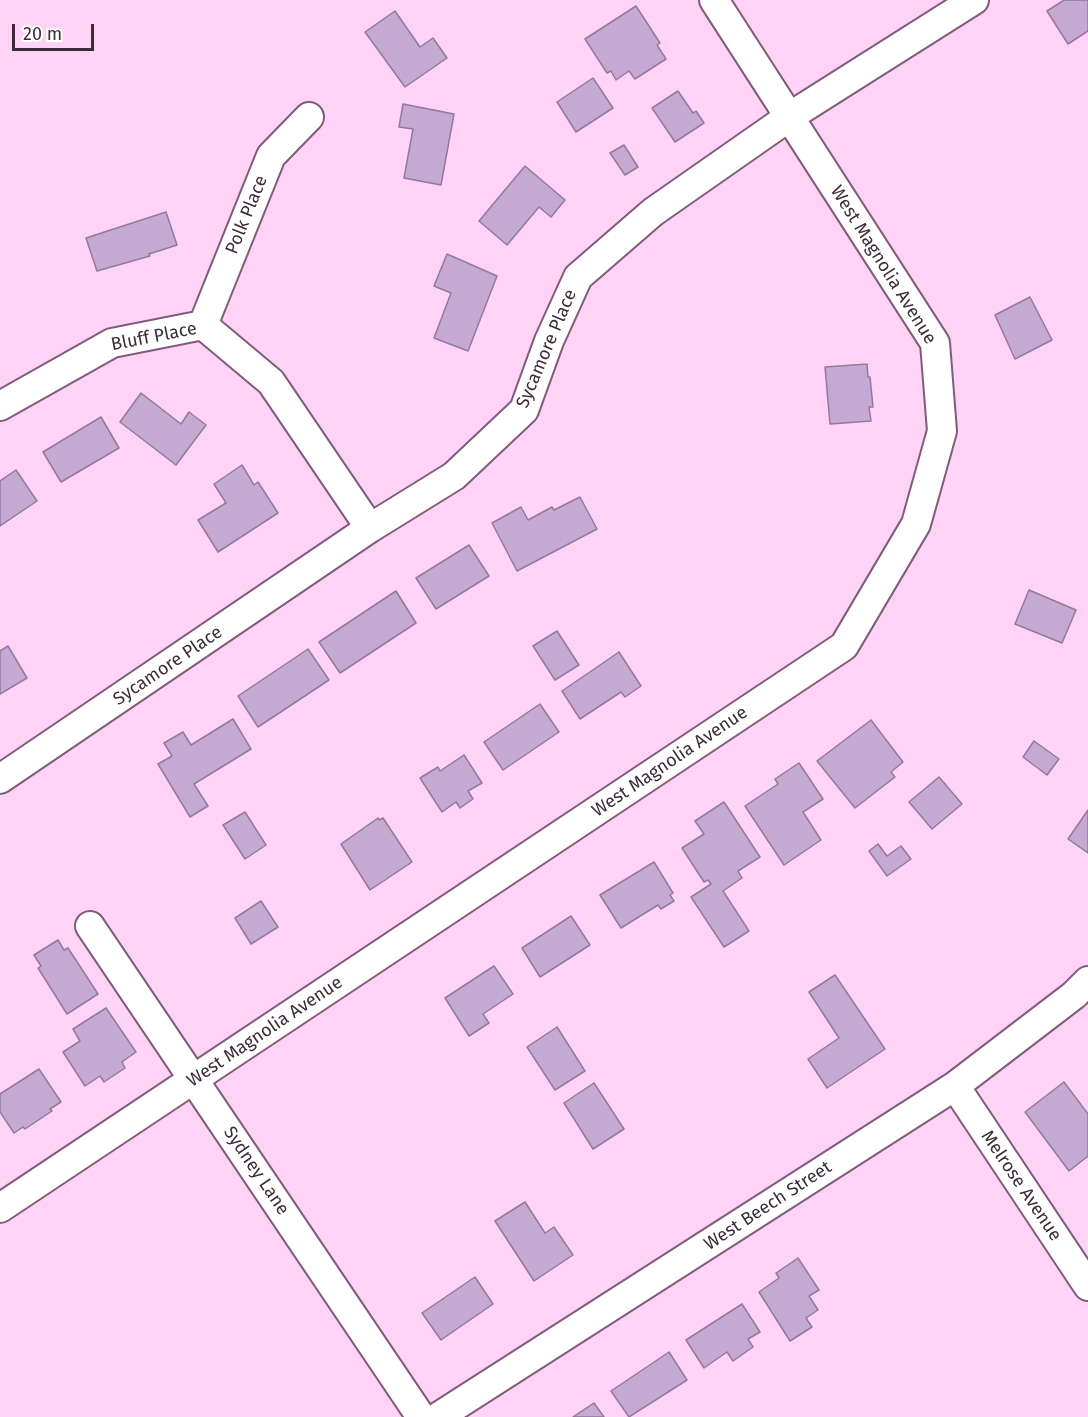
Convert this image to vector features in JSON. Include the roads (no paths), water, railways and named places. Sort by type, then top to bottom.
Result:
[{"type":"street","name":"West Magnolia Avenue","points":[[0,1208],[844,646],[916,524],[942,431],[935,343],[714,0]]},
{"type":"street","name":"Sycamore Place","points":[[0,779],[370,528],[454,476],[524,410],[549,341],[578,277],[654,212],[789,117],[974,0]]},
{"type":"street","name":"Polk Place","points":[[203,325],[271,156],[309,117]]},
{"type":"street","name":"Bluff Place","points":[[0,406],[112,343],[203,325],[271,382],[370,528]]},
{"type":"street","name":"Sydney Lane","points":[[90,926],[421,1417]]},
{"type":"street","name":"West Beech Street","points":[[438,1417],[955,1086],[1074,995],[1088,981]]},
{"type":"street","name":"Melrose Avenue","points":[[955,1086],[1088,1286]]}]
